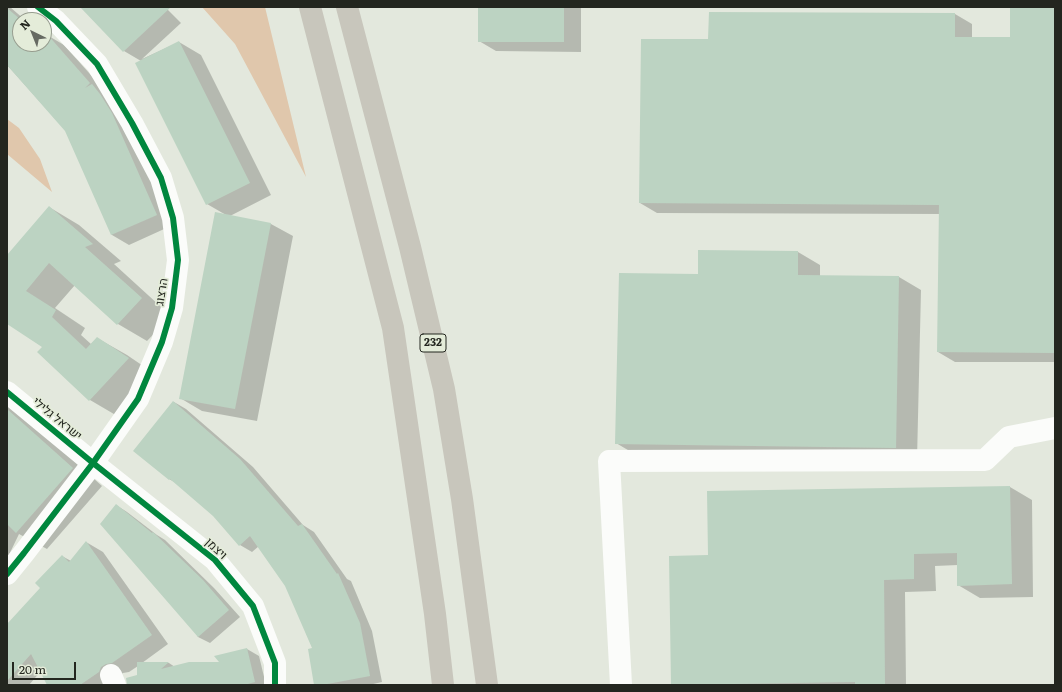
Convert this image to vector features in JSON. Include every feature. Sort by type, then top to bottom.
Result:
[{"type":"main road","points":[[310,7],[393,328],[435,614],[443,685]]},
{"type":"main road","name":"232","points":[[347,7],[410,246],[444,390],[462,499],[487,685]]},
{"type":"street","name":"הרצוג","points":[[7,574],[93,462],[138,399],[162,342],[172,308],[178,260],[173,218],[161,178],[132,123],[96,64],[56,21],[38,7]]},
{"type":"street","name":"ישראל גלילי","points":[[7,392],[93,462]]},
{"type":"street","points":[[621,685],[609,461],[985,460],[1009,437],[1055,428]]},
{"type":"street","name":"ויצמן","points":[[93,462],[215,560],[253,606],[275,663],[274,685]]},
{"type":"shaded area","points":[[202,7],[265,7],[306,177],[235,44]]},
{"type":"shaded area","points":[[7,119],[19,128],[40,159],[52,192],[7,154]]},
{"type":"building","points":[[80,7],[171,7],[123,52]]},
{"type":"building","points":[[478,7],[564,7],[564,42],[478,42]]},
{"type":"building","points":[[1010,7],[1055,7],[1055,353],[937,352],[939,205],[639,203],[641,39],[708,39],[709,12],[955,13],[955,37],[1010,37]]},
{"type":"building","points":[[7,8],[12,12],[12,52],[52,52],[52,40],[90,83],[85,88],[92,84],[100,94],[112,113],[157,215],[111,235],[65,131],[7,65]]},
{"type":"building","points":[[179,41],[250,183],[206,205],[135,63]]},
{"type":"building","points":[[49,206],[93,244],[85,247],[142,298],[117,325],[49,263],[26,291],[56,310],[52,317],[86,349],[97,337],[129,358],[89,401],[37,352],[42,347],[7,324],[7,255]]},
{"type":"building","points":[[215,212],[271,223],[235,409],[179,399]]},
{"type":"building","points":[[698,250],[798,251],[798,275],[899,276],[896,448],[615,444],[619,273],[698,274]]},
{"type":"building","points":[[173,401],[240,459],[298,526],[302,524],[337,574],[338,573],[360,623],[370,676],[322,685],[314,685],[308,649],[312,648],[285,586],[250,536],[239,546],[213,516],[170,479],[169,480],[133,451]]},
{"type":"building","points":[[7,409],[73,468],[16,533],[7,524]]},
{"type":"building","points":[[1010,486],[1012,584],[957,586],[957,553],[914,554],[914,579],[884,580],[885,685],[855,685],[855,682],[671,685],[669,556],[708,555],[707,491]]},
{"type":"building","points":[[116,504],[152,533],[153,532],[203,580],[229,610],[198,637],[100,524]]},
{"type":"building","points":[[86,541],[152,635],[112,663],[101,667],[99,672],[80,685],[47,685],[31,654],[7,681],[7,624],[40,588],[35,583],[62,555],[69,562]]},
{"type":"building","points":[[247,648],[255,682],[244,685],[127,685],[126,678],[137,675],[137,662],[169,662],[161,669],[189,662],[219,662],[214,656]]},
{"type":"cycle path","points":[[7,574],[93,463],[138,399],[162,342],[172,308],[178,260],[173,218],[161,178],[132,123],[97,64],[56,21],[38,7]]},
{"type":"cycle path","points":[[7,392],[215,560],[253,606],[275,663],[275,685]]}]
